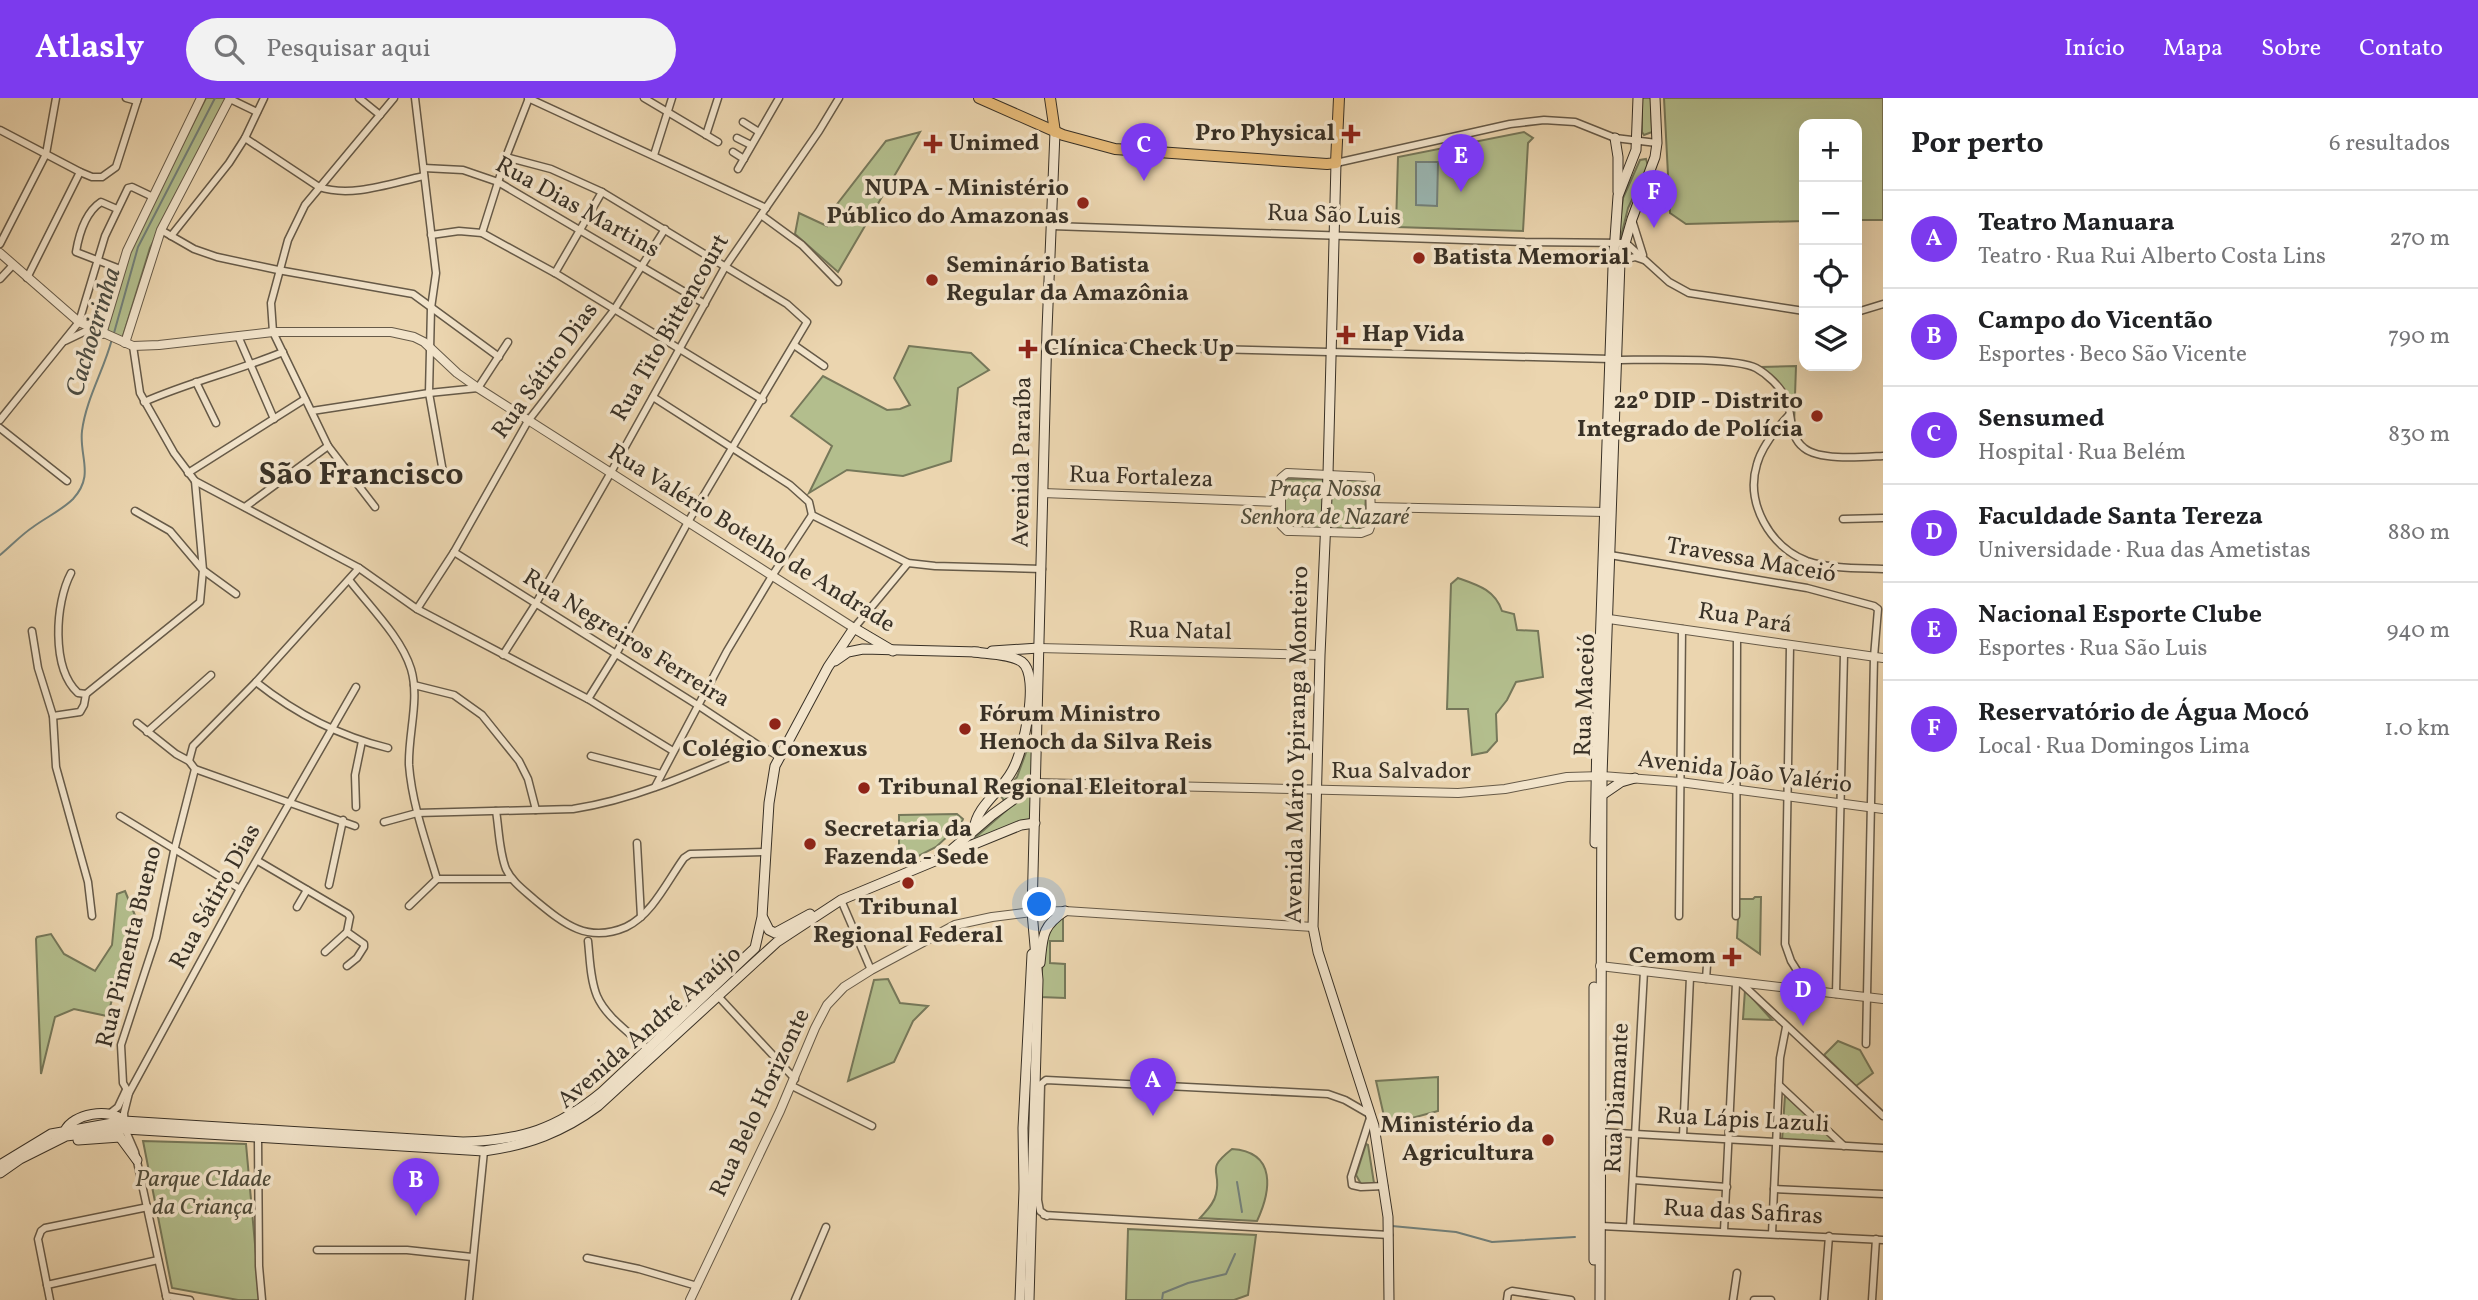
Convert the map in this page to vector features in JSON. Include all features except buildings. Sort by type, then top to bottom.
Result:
[{"type":"main road","points":[[979,98],[1055,132],[1098,145],[1133,151],[1336,163]]},
{"type":"main road","name":"Avenida Mário Ypiranga Monteiro","points":[[1339,98],[1313,927],[1318,952],[1371,1115],[1384,1186],[1389,1235],[1389,1300]]},
{"type":"main road","name":"Rua Maceió","points":[[1605,618],[1610,555],[1615,242],[1618,196],[1637,142],[1638,98]]},
{"type":"main road","name":"Rua Maceió","points":[[1594,1300],[1593,1068],[1605,618],[1605,512],[1620,261],[1632,219],[1653,166],[1657,143],[1655,98]]},
{"type":"main road","name":"Avenida Paraíba","points":[[1033,942],[1042,493],[1055,132],[1050,99]]},
{"type":"main road","points":[[1615,138],[1618,196]]},
{"type":"main road","points":[[1632,161],[1646,153],[1653,166]]},
{"type":"main road","points":[[836,903],[775,933],[769,930],[762,917],[770,788],[779,756],[828,667],[854,628]]},
{"type":"main road","name":"Rua Valério Botelho de Andrade","points":[[854,628],[893,651],[974,652],[1039,648]]},
{"type":"main road","points":[[828,667],[841,656],[855,650],[893,651]]},
{"type":"main road","points":[[974,652],[1021,661],[1028,670],[1029,693],[1027,730],[1021,752],[1006,781],[978,815],[974,829]]},
{"type":"main road","name":"Rua Maceió","points":[[1599,776],[1602,795],[1600,1300]]},
{"type":"main road","points":[[1602,795],[1621,782],[1635,778]]},
{"type":"main road","name":"Avenida André Araújo","points":[[123,1129],[484,1151],[530,1143],[546,1137],[598,1106],[777,942],[836,903],[942,858],[974,829],[1036,783]]},
{"type":"main road","points":[[942,858],[1021,825],[1035,823]]},
{"type":"main road","points":[[1029,1300],[1035,1181],[1033,1156],[1038,980],[1044,930],[1051,920],[1065,911]]},
{"type":"main road","name":"Avenida André Araújo","points":[[0,1165],[40,1140],[65,1133],[123,1129],[463,1142],[496,1140],[544,1129],[579,1111],[751,954],[758,941],[762,917]]},
{"type":"main road","points":[[1033,942],[1038,980]]},
{"type":"main road","points":[[1020,1300],[1023,1128],[1029,968],[1033,942]]},
{"type":"main road","points":[[65,1133],[77,1118],[109,1114],[119,1116],[136,1160]]},
{"type":"main road","points":[[133,1144],[138,1130]]},
{"type":"main road","name":"Avenida André Araújo","points":[[0,1173],[65,1133]]},
{"type":"main road","points":[[1033,1156],[1040,1147]]},
{"type":"street","points":[[0,244],[46,155],[55,98]]},
{"type":"street","points":[[0,130],[80,172],[92,177],[102,177],[116,167],[138,100],[125,98]]},
{"type":"street","points":[[104,335],[120,269],[201,98]]},
{"type":"street","points":[[257,112],[230,98],[162,230],[127,343],[144,402],[174,453],[195,481],[359,568],[417,609],[588,699],[673,751]]},
{"type":"street","points":[[171,236],[229,163],[264,98]]},
{"type":"street","points":[[359,98],[380,115]]},
{"type":"street","points":[[374,507],[328,446],[273,332],[271,303],[278,270],[296,221],[318,187],[394,98]]},
{"type":"street","points":[[415,98],[436,279],[431,308],[429,393],[443,472]]},
{"type":"street","points":[[482,233],[529,98],[766,208]]},
{"type":"street","points":[[644,98],[718,142]]},
{"type":"street","points":[[654,155],[672,98]]},
{"type":"street","points":[[706,135],[718,98]]},
{"type":"street","points":[[738,169],[779,98]]},
{"type":"street","name":"Rua Tito Bittencourt","points":[[503,655],[535,605],[610,474],[725,267],[839,98]]},
{"type":"street","points":[[1336,163],[1527,121],[1574,122],[1615,138],[1657,143]]},
{"type":"street","points":[[743,122],[759,132]]},
{"type":"street","points":[[244,138],[318,187]]},
{"type":"street","points":[[737,138],[751,145]]},
{"type":"street","points":[[733,152],[744,159]]},
{"type":"street","points":[[506,158],[551,169],[602,192],[787,304],[807,322],[688,522],[588,699]]},
{"type":"street","name":"Rua Dias Martins","points":[[318,187],[346,191],[424,172],[463,170],[498,182],[705,304]]},
{"type":"street","points":[[27,278],[80,172]]},
{"type":"street","points":[[0,421],[79,322],[97,261],[117,209],[130,187],[153,198]]},
{"type":"street","points":[[555,273],[602,192]]},
{"type":"street","points":[[117,209],[104,202],[93,208],[82,229],[76,252],[120,269]]},
{"type":"street","points":[[761,215],[802,246],[838,282]]},
{"type":"street","points":[[1632,219],[1639,247],[1648,263]]},
{"type":"street","name":"Rua São Luis","points":[[1052,226],[1626,243]]},
{"type":"street","name":"Rua Sátiro Dias","points":[[417,609],[454,552],[528,421],[614,310],[665,229]]},
{"type":"street","points":[[162,230],[208,254],[278,270],[404,291],[422,299],[499,357]]},
{"type":"street","points":[[431,235],[459,231],[482,233],[555,273],[762,400]]},
{"type":"street","points":[[1626,243],[1669,282],[1689,293],[1799,311]]},
{"type":"street","points":[[1,256],[79,322],[127,343],[273,332],[391,332],[414,337],[430,345]]},
{"type":"street","points":[[1620,261],[1634,257],[1648,263]]},
{"type":"street","points":[[0,279],[13,265]]},
{"type":"street","points":[[1862,310],[1883,304]]},
{"type":"street","points":[[64,342],[90,329]]},
{"type":"street","points":[[238,336],[274,419]]},
{"type":"street","points":[[312,411],[478,388],[508,342]]},
{"type":"street","name":"Rua Valério Botelho de Andrade","points":[[430,345],[478,388],[854,628]]},
{"type":"street","points":[[794,345],[824,366]]},
{"type":"street","points":[[1047,345],[1614,359],[1749,365],[1760,370],[1780,389],[1786,400],[1798,442],[1811,452],[1840,456],[1883,456]]},
{"type":"street","points":[[144,402],[175,388],[249,366],[283,352]]},
{"type":"street","points":[[196,382],[216,423]]},
{"type":"street","points":[[653,397],[734,447],[804,496],[813,515],[908,563],[1041,569]]},
{"type":"street","points":[[188,473],[305,399]]},
{"type":"street","points":[[1789,415],[1763,450],[1753,478],[1758,510],[1765,525],[1783,547],[1807,561],[1820,565],[1883,569]]},
{"type":"street","points":[[0,428],[67,481]]},
{"type":"street","points":[[245,507],[328,446]]},
{"type":"street","points":[[1284,474],[1328,474],[1370,477],[1371,528],[1366,533],[1284,529],[1281,525],[1280,502],[1281,478],[1284,474]]},
{"type":"street","points":[[71,573],[62,597],[59,649],[63,668],[71,684],[78,693],[86,694],[197,605],[201,596],[203,570],[195,481]]},
{"type":"street","name":"Rua Fortaleza","points":[[1042,493],[1280,502]]},
{"type":"street","points":[[1371,508],[1605,512]]},
{"type":"street","points":[[135,511],[170,531],[203,570],[236,594]]},
{"type":"street","points":[[655,787],[727,652],[772,576],[813,515]]},
{"type":"street","points":[[1843,519],[1883,519]]},
{"type":"street","name":"Rua Negreiros Ferreira","points":[[454,552],[779,756]]},
{"type":"street","name":"Travessa Maceió","points":[[1610,555],[1807,588],[1874,606],[1878,609],[1879,658]]},
{"type":"street","points":[[854,628],[908,563]]},
{"type":"street","points":[[189,761],[193,746],[350,581],[359,568]]},
{"type":"street","points":[[350,581],[396,638],[411,669],[414,685],[409,764],[417,813],[437,879]]},
{"type":"street","name":"Rua Pará","points":[[1605,618],[1879,658]]},
{"type":"street","points":[[1679,916],[1682,629]]},
{"type":"street","points":[[32,631],[38,668],[53,716],[54,757],[88,882],[92,916]]},
{"type":"street","points":[[1736,916],[1737,636]]},
{"type":"street","points":[[1790,646],[1785,944],[1791,961],[1810,991]]},
{"type":"street","name":"Rua Natal","points":[[1039,648],[1320,654]]},
{"type":"street","points":[[1836,994],[1844,654]]},
{"type":"street","points":[[1866,1044],[1879,658]]},
{"type":"street","points":[[147,732],[211,675]]},
{"type":"street","points":[[256,681],[279,699],[331,729],[388,748]]},
{"type":"street","points":[[414,685],[454,695],[482,715],[519,761],[528,779],[536,810]]},
{"type":"street","name":"Rua Sátiro Dias","points":[[109,1114],[120,1104],[356,687]]},
{"type":"street","points":[[53,716],[80,712],[85,705],[86,694]]},
{"type":"street","points":[[137,723],[189,761],[195,769],[355,826]]},
{"type":"street","points":[[356,807],[355,775],[362,741]]},
{"type":"street","points":[[384,822],[417,813],[591,806],[655,787],[746,750],[761,747]]},
{"type":"street","points":[[591,756],[661,774]]},
{"type":"street","name":"Rua Pimenta Bueno","points":[[127,1091],[121,1070],[121,1045],[156,938],[195,769]]},
{"type":"street","name":"Avenida João Valério","points":[[1599,776],[1680,782],[1883,809]]},
{"type":"street","name":"Rua Salvador","points":[[1036,783],[1316,792],[1458,793],[1505,789],[1567,777],[1599,776]]},
{"type":"street","points":[[496,811],[503,858],[512,879],[566,925],[582,931],[612,931],[628,926],[641,917],[684,858],[690,855],[766,852]]},
{"type":"street","points":[[120,816],[240,889]]},
{"type":"street","points":[[329,885],[343,820]]},
{"type":"street","points":[[637,843],[641,917]]},
{"type":"street","points":[[258,861],[348,914],[350,918],[347,932],[325,952]]},
{"type":"street","points":[[409,906],[437,879],[512,879]]},
{"type":"street","points":[[297,907],[307,890]]},
{"type":"street","points":[[836,903],[871,970]]},
{"type":"street","name":"Rua Belo Horizonte","points":[[690,1300],[794,1083],[815,1028],[827,1006],[844,987],[871,970],[955,925],[1032,912],[1065,911],[1313,927]]},
{"type":"street","points":[[347,932],[364,944],[357,958],[347,966]]},
{"type":"street","points":[[588,941],[592,978],[598,997],[608,1012],[647,1049]]},
{"type":"street","points":[[1706,979],[1707,965]]},
{"type":"street","points":[[1600,966],[1883,999]]},
{"type":"street","name":"Rua Diamante","points":[[1630,1227],[1644,971]]},
{"type":"street","points":[[1683,1136],[1690,978]]},
{"type":"street","points":[[1738,983],[1883,1116]]},
{"type":"street","points":[[1724,1231],[1738,983]]},
{"type":"street","points":[[717,995],[794,1083],[872,1126]]},
{"type":"street","points":[[1772,1234],[1781,1048],[1786,1027]]},
{"type":"street","points":[[1047,1216],[1038,1207],[1035,1181],[1040,1147],[1043,1080],[1328,1094],[1371,1115],[1350,1182],[1355,1186],[1384,1186]]},
{"type":"street","points":[[1779,1086],[1844,1146]]},
{"type":"street","name":"Rua Sátiro Dias","points":[[123,1129],[127,1091]]},
{"type":"street","points":[[123,1129],[133,1144],[166,1298],[190,1300]]},
{"type":"street","name":"Rua Lápis Lazuli","points":[[1600,1132],[1883,1148]]},
{"type":"street","points":[[258,1139],[259,1266],[262,1300]]},
{"type":"street","points":[[469,1300],[484,1151]]},
{"type":"street","points":[[1633,1180],[1727,1186]]},
{"type":"street","points":[[1774,1189],[1883,1194]]},
{"type":"street","points":[[50,1300],[38,1238],[41,1231],[148,1207]]},
{"type":"street","points":[[1032,1214],[1389,1235]]},
{"type":"street","name":"Rua das Safiras","points":[[1601,1226],[1879,1240]]},
{"type":"street","points":[[796,1300],[827,1227]]},
{"type":"street","points":[[1824,1300],[1829,1236]]},
{"type":"street","points":[[1872,1300],[1879,1240]]},
{"type":"street","points":[[317,1250],[407,1250],[472,1257]]},
{"type":"street","points":[[587,1258],[639,1269],[697,1286]]},
{"type":"street","points":[[47,1284],[158,1260]]},
{"type":"street","points":[[1733,1300],[1737,1273]]},
{"type":"street","points":[[1507,1300],[1510,1292],[1571,1300]]},
{"type":"street","points":[[1754,1300],[1771,1300]]},
{"type":"green space","points":[[206,98],[227,98],[150,248],[122,339],[105,333],[133,242]]},
{"type":"green space","points":[[1642,98],[1651,98],[1652,132],[1644,135],[1642,132]]},
{"type":"green space","points":[[1664,98],[1883,98],[1883,220],[1862,220],[1862,119],[1799,119],[1799,221],[1686,224],[1670,213]]},
{"type":"green space","points":[[920,132],[838,272],[795,234],[799,213],[827,226],[831,212],[886,141]]},
{"type":"green space","points":[[1524,132],[1533,138],[1528,143],[1523,231],[1396,227],[1398,157]]},
{"type":"green space","points":[[1646,159],[1648,166],[1628,208],[1616,257],[1623,198],[1640,160]]},
{"type":"green space","points":[[909,346],[971,353],[989,370],[958,388],[951,461],[903,476],[847,470],[809,493],[832,446],[791,416],[823,376],[887,410],[910,405],[894,378]]},
{"type":"green space","points":[[1796,366],[1794,426],[1777,382],[1762,367]]},
{"type":"green space","name":"Praça Nossa Senhora de Nazaré","points":[[1285,479],[1366,480],[1365,529],[1284,528]]},
{"type":"green space","points":[[1458,578],[1485,589],[1495,598],[1502,611],[1514,614],[1517,630],[1538,631],[1543,677],[1516,682],[1496,714],[1497,741],[1487,752],[1472,755],[1468,709],[1447,709],[1451,584]]},
{"type":"green space","points":[[1032,736],[1032,778],[1008,795],[1013,805],[1031,795],[1033,818],[969,843],[1009,808],[1001,796],[1017,777]]},
{"type":"green space","points":[[957,814],[963,819],[961,824],[936,847],[903,864],[899,862],[899,815]]},
{"type":"green space","points":[[125,891],[141,930],[134,941],[126,941],[121,971],[107,1016],[74,1009],[55,1017],[41,1074],[36,939],[51,934],[64,954],[95,971],[112,945],[117,894]]},
{"type":"green space","points":[[1761,897],[1760,954],[1737,938],[1739,899]]},
{"type":"green space","points":[[1054,919],[1063,919],[1063,941],[1050,941],[1050,963],[1065,964],[1065,998],[1040,997],[1045,932]]},
{"type":"green space","points":[[888,979],[900,1003],[928,1006],[913,1021],[894,1062],[848,1081],[874,980]]},
{"type":"green space","points":[[1745,990],[1772,1020],[1743,1019]]},
{"type":"green space","points":[[1838,1041],[1860,1050],[1873,1073],[1856,1086],[1824,1055]]},
{"type":"green space","points":[[1438,1077],[1438,1111],[1386,1125],[1376,1081]]},
{"type":"green space","points":[[1785,1095],[1836,1141],[1835,1143],[1782,1141]]},
{"type":"green space","name":"Parque CIdade da Criança","points":[[143,1141],[246,1144],[260,1300],[238,1300],[172,1288]]},
{"type":"green space","points":[[1366,1144],[1374,1183],[1361,1184],[1356,1175]]},
{"type":"green space","points":[[1232,1149],[1257,1157],[1267,1175],[1265,1198],[1257,1221],[1200,1218],[1215,1198],[1216,1166]]},
{"type":"green space","points":[[1128,1229],[1256,1235],[1248,1295],[1234,1300],[1126,1300]]},
{"type":"water","points":[[1416,162],[1438,162],[1437,206],[1416,205]]},
{"type":"waterway","name":"Cachoeirinha","points":[[114,333],[138,247],[215,98]]},
{"type":"waterway","name":"Cachoeirinha","points":[[0,555],[29,530],[69,503],[80,490],[85,474],[82,440],[84,419],[112,339]]},
{"type":"waterway","points":[[1237,1182],[1242,1212]]},
{"type":"waterway","points":[[1392,1226],[1456,1232],[1492,1242],[1575,1237]]},
{"type":"waterway","points":[[1162,1300],[1163,1293],[1188,1283],[1226,1274],[1235,1254]]},
{"type":"place","name":"Pro Physical","points":[[1351,134]]},
{"type":"place","name":"Unimed","points":[[933,144]]},
{"type":"place","name":"Sensumed","points":[[1144,181]]},
{"type":"place","name":"Nacional Esporte Clube","points":[[1461,192]]},
{"type":"place","name":"NUPA - Ministério Público do Amazonas","points":[[1083,203]]},
{"type":"place","name":"Reservatório de Água Mocó","points":[[1654,228]]},
{"type":"place","name":"Batista Memorial","points":[[1419,258]]},
{"type":"place","name":"Seminário Batista Regular da Amazônia","points":[[932,280]]},
{"type":"place","name":"Hap Vida","points":[[1346,335]]},
{"type":"place","name":"Clínica Check Up","points":[[1028,349]]},
{"type":"place","name":"22º DIP - Distrito Integrado de Polícia","points":[[1817,416]]},
{"type":"place","name":"Colégio Conexus","points":[[775,724]]},
{"type":"place","name":"Fórum Ministro Henoch da Silva Reis","points":[[965,729]]},
{"type":"place","name":"Tribunal Regional Eleitoral","points":[[864,788]]},
{"type":"place","name":"Secretaria da Fazenda - Sede","points":[[810,844]]},
{"type":"place","name":"Tribunal Regional Federal","points":[[908,883]]},
{"type":"place","name":"Cemom","points":[[1732,957]]},
{"type":"place","name":"Faculdade Santa Tereza","points":[[1803,1026]]},
{"type":"place","name":"Teatro Manuara","points":[[1153,1116]]},
{"type":"place","name":"Ministério da Agricultura","points":[[1548,1140]]},
{"type":"place","name":"Campo do Vicentão","points":[[416,1216]]},
{"type":"district","name":"São Francisco","points":[[361,476]]}]
